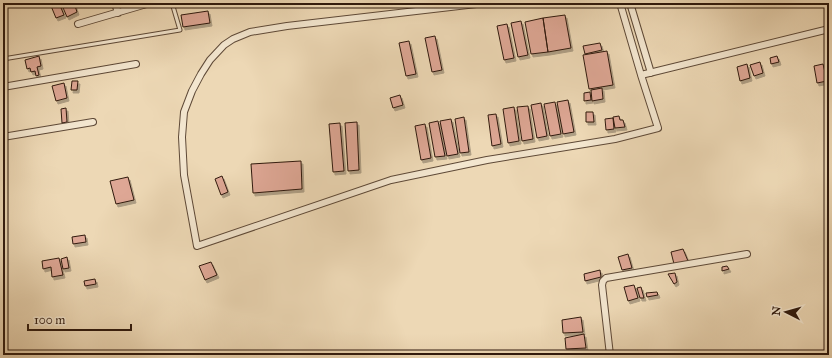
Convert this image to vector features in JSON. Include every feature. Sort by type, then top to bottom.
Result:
[{"type":"street","points":[[115,3],[118,12]]},
{"type":"street","points":[[78,24],[150,3]]},
{"type":"street","points":[[485,3],[287,26],[250,32],[232,39],[224,45],[210,60],[201,74],[184,112],[182,137],[184,175],[197,246],[391,180],[487,160],[615,139],[658,128],[620,3]]},
{"type":"street","points":[[630,3],[651,73]]},
{"type":"street","points":[[641,75],[829,29]]},
{"type":"street","points":[[3,87],[136,64]]},
{"type":"street","points":[[3,137],[93,122]]},
{"type":"street","points":[[610,355],[602,285],[606,278],[747,254]]},
{"type":"lane","points":[[3,59],[180,30],[172,3]]},
{"type":"building","points":[[59,3],[64,15],[56,18],[51,6]]},
{"type":"building","points":[[61,3],[74,3],[77,12],[67,17]]},
{"type":"building","points":[[208,11],[210,23],[183,27],[181,15]]},
{"type":"building","points":[[565,15],[571,48],[548,52],[543,18]]},
{"type":"building","points":[[543,18],[548,52],[531,54],[525,22]]},
{"type":"building","points":[[521,21],[528,55],[518,57],[511,23]]},
{"type":"building","points":[[507,24],[514,58],[504,60],[497,26]]},
{"type":"building","points":[[435,36],[442,70],[432,72],[425,38]]},
{"type":"building","points":[[409,41],[416,74],[406,76],[399,43]]},
{"type":"building","points":[[600,43],[602,50],[585,54],[583,46]]},
{"type":"building","points":[[607,51],[613,85],[589,89],[583,55]]},
{"type":"building","points":[[39,56],[41,66],[37,67],[39,75],[36,76],[35,71],[31,72],[30,68],[27,69],[25,60]]},
{"type":"building","points":[[777,56],[779,62],[771,64],[770,58]]},
{"type":"building","points":[[760,62],[763,73],[754,76],[750,65]]},
{"type":"building","points":[[747,64],[750,78],[740,81],[737,67]]},
{"type":"building","points":[[823,64],[827,81],[817,83],[814,66]]},
{"type":"building","points":[[72,81],[78,81],[77,90],[71,90]]},
{"type":"building","points":[[64,83],[67,98],[56,101],[52,86]]},
{"type":"building","points":[[602,88],[603,99],[592,101],[591,90]]},
{"type":"building","points":[[590,92],[591,100],[584,101],[584,93]]},
{"type":"building","points":[[400,95],[403,105],[393,108],[390,98]]},
{"type":"building","points":[[568,100],[574,132],[563,134],[557,102]]},
{"type":"building","points":[[555,102],[561,134],[550,136],[544,104]]},
{"type":"building","points":[[541,103],[547,136],[537,138],[531,105]]},
{"type":"building","points":[[528,106],[533,139],[522,141],[517,107]]},
{"type":"building","points":[[514,107],[519,141],[508,143],[503,109]]},
{"type":"building","points":[[66,108],[67,122],[62,123],[61,109]]},
{"type":"building","points":[[586,112],[593,112],[594,122],[586,122]]},
{"type":"building","points":[[496,114],[501,144],[492,146],[488,115]]},
{"type":"building","points":[[619,116],[620,120],[623,120],[625,127],[615,128],[613,117]]},
{"type":"building","points":[[464,117],[469,152],[460,153],[455,119]]},
{"type":"building","points":[[613,118],[614,129],[606,130],[605,119]]},
{"type":"building","points":[[451,119],[458,154],[447,156],[440,121]]},
{"type":"building","points":[[438,121],[445,156],[435,157],[429,123]]},
{"type":"building","points":[[357,122],[359,170],[348,171],[345,123]]},
{"type":"building","points":[[340,123],[344,171],[333,172],[329,124]]},
{"type":"building","points":[[425,124],[431,158],[421,160],[415,126]]},
{"type":"building","points":[[301,161],[302,189],[253,193],[251,164]]},
{"type":"building","points":[[222,176],[228,192],[221,195],[215,179]]},
{"type":"building","points":[[128,177],[134,200],[116,204],[110,181]]},
{"type":"building","points":[[85,235],[86,242],[73,244],[72,237]]},
{"type":"building","points":[[683,249],[688,261],[674,264],[671,252]]},
{"type":"building","points":[[628,254],[632,268],[622,270],[618,257]]},
{"type":"building","points":[[67,257],[69,268],[63,269],[61,259]]},
{"type":"building","points":[[59,258],[63,275],[52,277],[51,267],[43,269],[42,261]]},
{"type":"building","points":[[211,262],[217,275],[205,280],[199,266]]},
{"type":"building","points":[[727,266],[729,269],[722,271],[722,267]]},
{"type":"building","points":[[600,270],[601,277],[585,281],[584,274]]},
{"type":"building","points":[[675,273],[677,282],[674,284],[668,274]]},
{"type":"building","points":[[95,279],[96,284],[85,286],[84,281]]},
{"type":"building","points":[[634,285],[638,298],[628,301],[624,287]]},
{"type":"building","points":[[641,287],[644,298],[640,298],[637,288]]},
{"type":"building","points":[[657,292],[658,295],[647,297],[646,293]]},
{"type":"building","points":[[581,317],[583,332],[563,333],[562,320]]},
{"type":"building","points":[[584,334],[586,348],[566,349],[565,338]]}]
